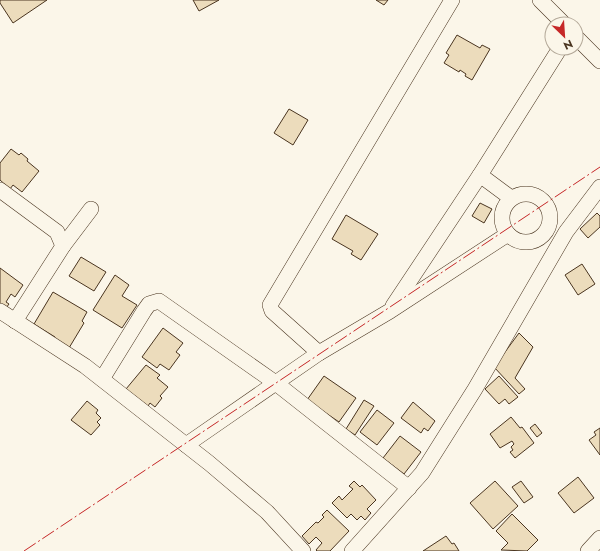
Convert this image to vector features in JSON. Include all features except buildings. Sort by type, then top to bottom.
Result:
[{"type":"street","points":[[319,353],[272,311],[270,305],[452,0]]},
{"type":"street","points":[[540,0],[556,16]]},
{"type":"street","points":[[584,45],[600,61]]},
{"type":"street","points":[[390,311],[480,175],[555,56]]},
{"type":"street","points":[[480,175],[511,198]]},
{"type":"street","points":[[352,551],[422,473],[475,389],[566,232],[600,187]]},
{"type":"street","points":[[0,190],[57,232],[63,246]]},
{"type":"street","points":[[525,193],[540,197],[549,209],[550,224],[543,235],[532,242],[519,241],[508,234],[503,226],[501,216],[504,206],[511,198],[525,193]]},
{"type":"street","points":[[15,321],[63,246],[91,209]]},
{"type":"street","points":[[550,224],[566,232]]},
{"type":"street","points":[[186,445],[277,384],[319,353],[390,311],[508,234]]},
{"type":"street","points":[[102,379],[147,308],[150,304],[158,301],[277,384],[409,488]]},
{"type":"street","points":[[0,311],[102,379],[186,445],[267,512],[303,551]]},
{"type":"street","points":[[588,551],[600,538]]},
{"type":"power","points":[[24,551],[600,167]]}]
